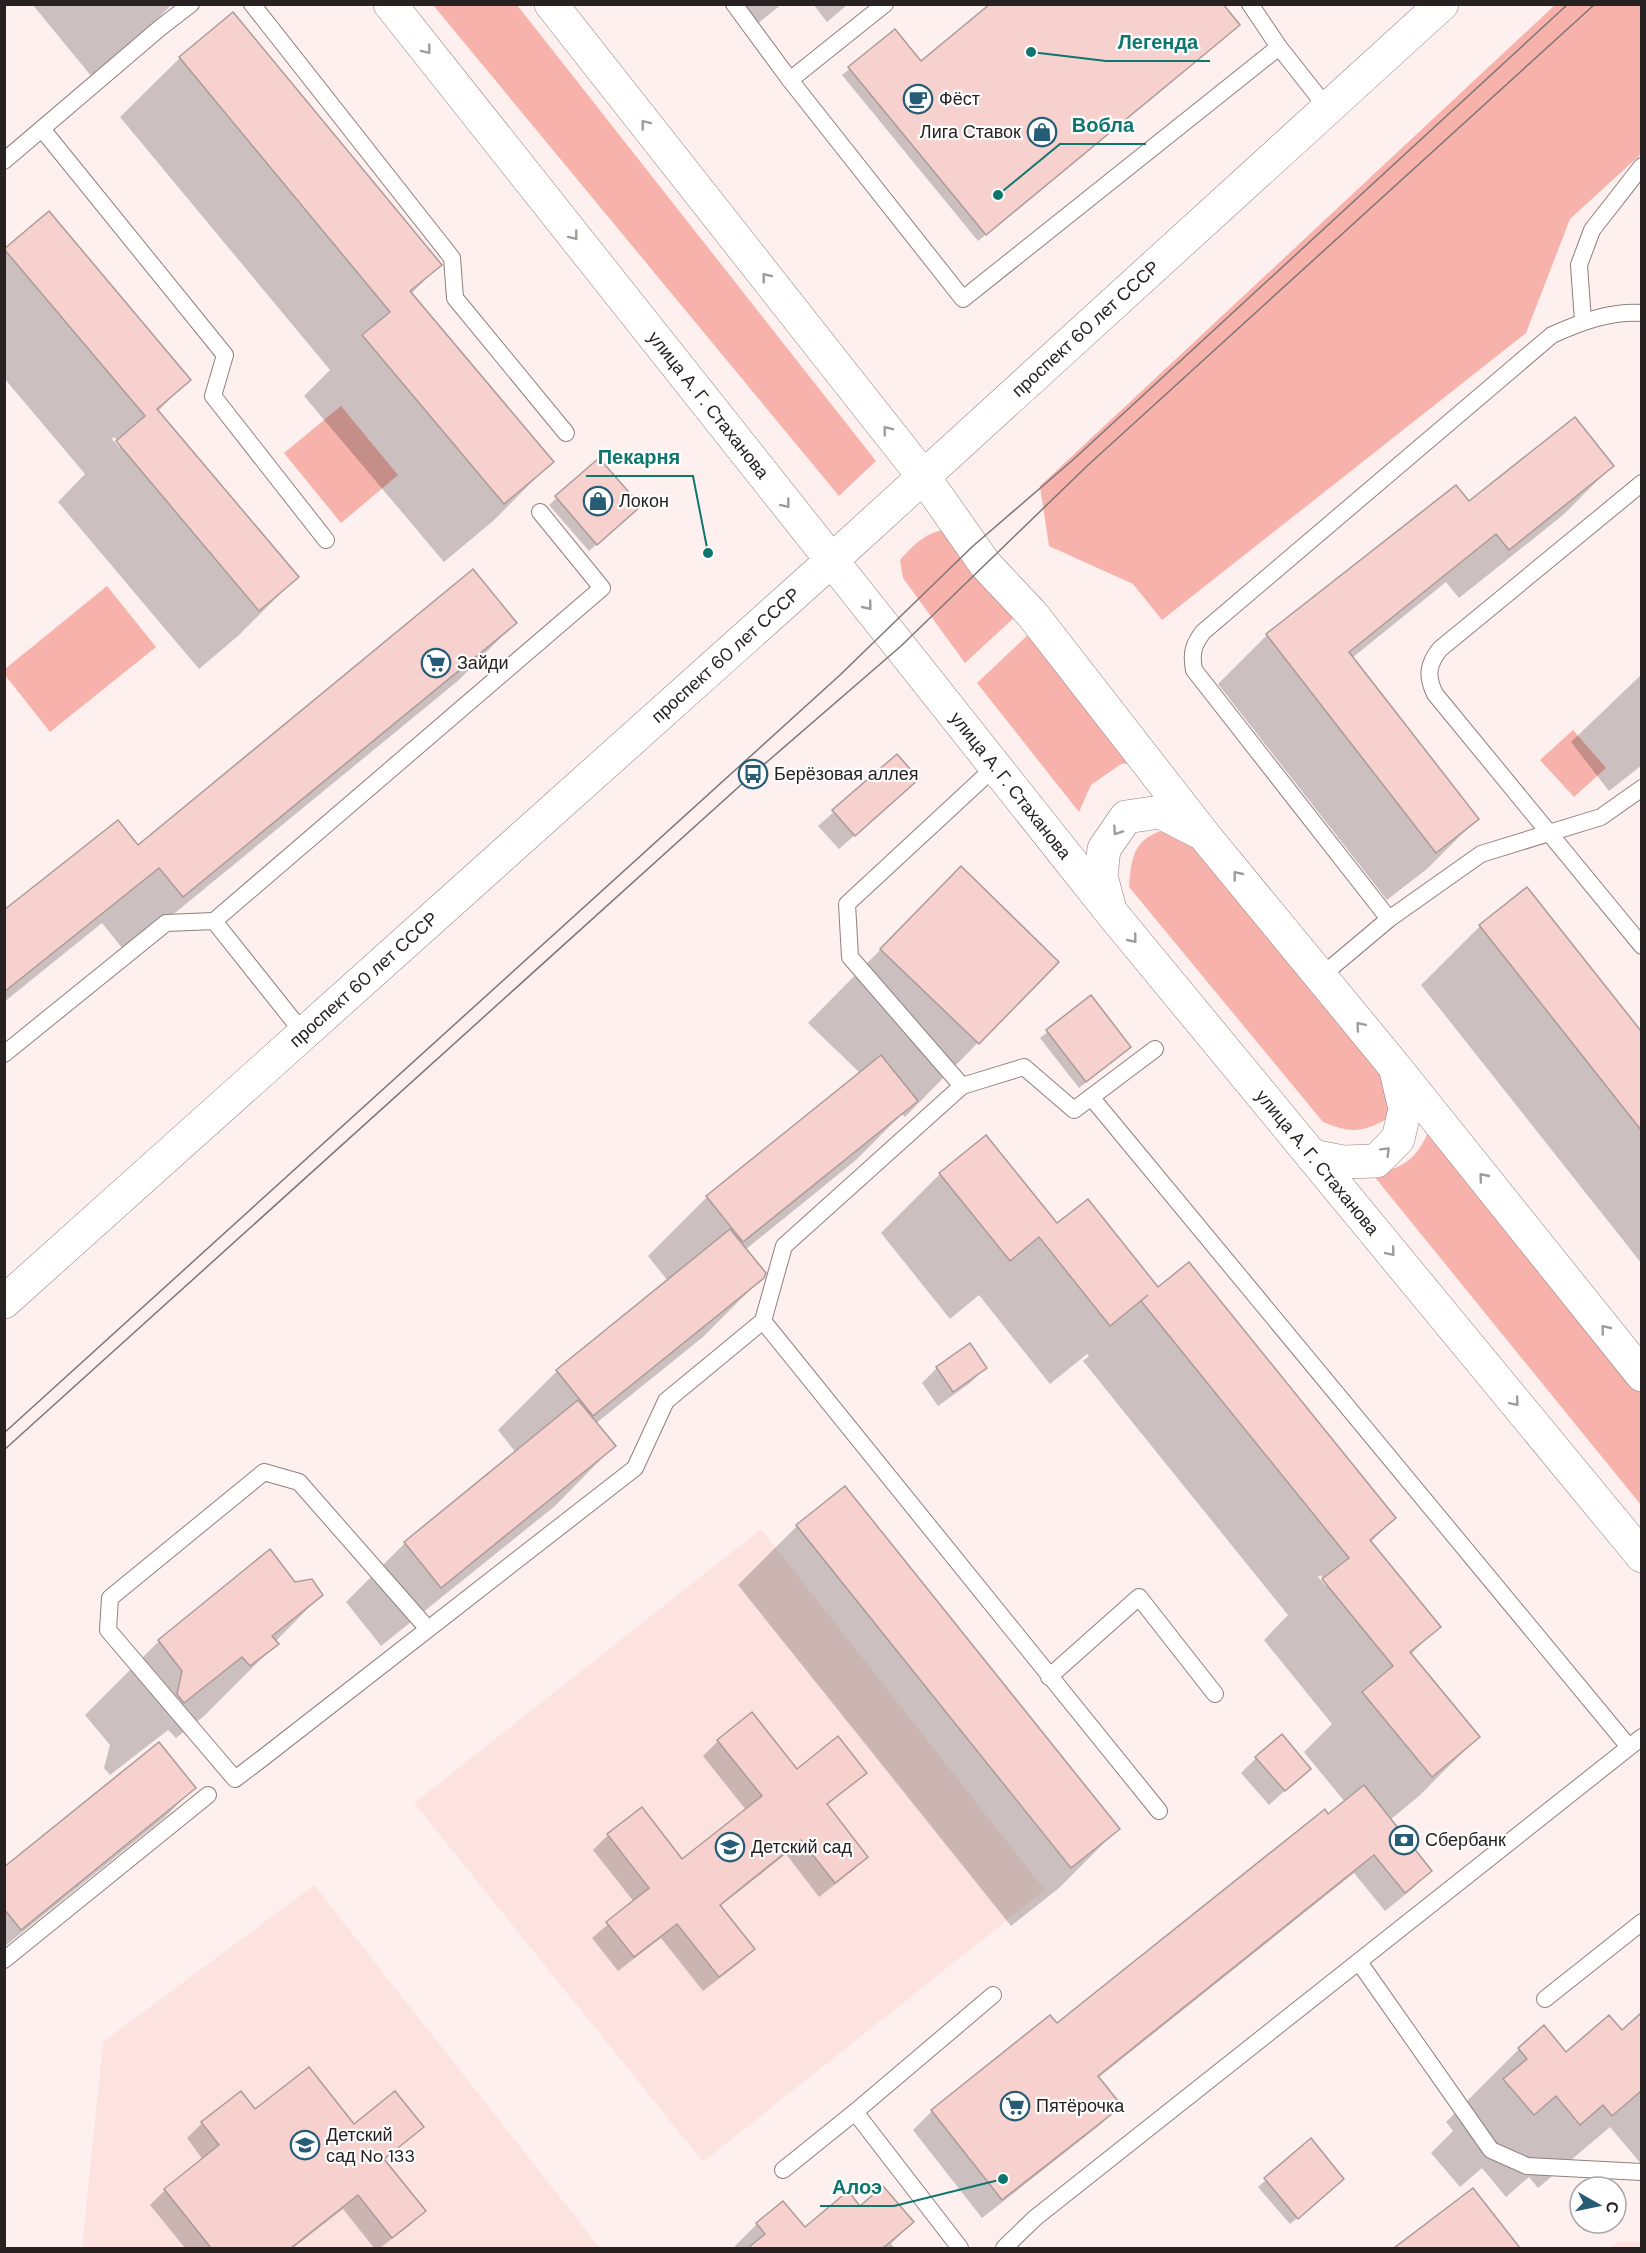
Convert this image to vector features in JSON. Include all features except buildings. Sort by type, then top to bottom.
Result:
[{"type":"main road","name":"улица А. Г. Стаханова","points":[[390,4],[1110,911],[1641,1556]]},
{"type":"main road","points":[[551,4],[923,476],[985,564],[1032,614],[1204,835],[1395,1067],[1641,1375]]},
{"type":"main road","name":"проспект 60 лет СССР","points":[[4,1302],[831,561],[1442,4]]},
{"type":"main road","points":[[1110,911],[1101,876],[1104,849],[1126,817],[1160,812],[1204,835]]},
{"type":"main road","points":[[1312,1156],[1343,1162],[1376,1161],[1398,1138],[1405,1109],[1395,1067]]},
{"type":"lane","points":[[4,161],[159,28],[191,4]]},
{"type":"lane","points":[[252,4],[452,258],[454,298],[566,433]]},
{"type":"lane","points":[[734,4],[790,80],[963,299],[1279,48]]},
{"type":"lane","points":[[790,80],[885,4]]},
{"type":"lane","points":[[1250,4],[1279,48],[1328,109]]},
{"type":"lane","points":[[42,129],[225,355],[213,396],[326,540]]},
{"type":"lane","points":[[1584,321],[1579,265],[1582,256],[1592,230],[1641,166]]},
{"type":"lane","points":[[1389,919],[1194,670],[1192,648],[1203,632],[1552,335],[1584,321],[1613,315],[1641,313]]},
{"type":"lane","points":[[1641,483],[1440,649],[1432,659],[1428,670],[1429,683],[1435,694],[1641,946]]},
{"type":"lane","points":[[4,1054],[166,923],[214,921],[602,588],[540,512]]},
{"type":"lane","points":[[962,1086],[850,957],[847,904],[996,766]]},
{"type":"lane","points":[[1320,977],[1389,919],[1481,854],[1601,817],[1641,788]]},
{"type":"lane","points":[[214,921],[304,1034]]},
{"type":"lane","points":[[428,1629],[299,1482],[264,1472],[110,1598],[108,1630],[236,1779],[635,1468],[666,1401],[763,1321],[784,1246],[962,1086],[1024,1067],[1074,1110],[1155,1049]]},
{"type":"lane","points":[[1004,2248],[1035,2218],[1635,1742],[1091,1097]]},
{"type":"lane","points":[[763,1321],[1159,1811]]},
{"type":"lane","points":[[1049,1677],[1139,1597],[1215,1694]]},
{"type":"lane","points":[[4,1960],[208,1795]]},
{"type":"lane","points":[[1545,1999],[1641,1922]]},
{"type":"lane","points":[[1359,1962],[1491,2150],[1527,2166],[1641,2172]]},
{"type":"lane","points":[[783,2170],[993,1995]]},
{"type":"lane","points":[[855,2112],[960,2248]]},
{"type":"shaded area","points":[[1556,4],[1641,5],[1641,154],[1570,219],[1526,333],[1162,620],[1133,584],[1049,546],[1040,486]]},
{"type":"shaded area","points":[[433,5],[517,5],[876,461],[839,496]]},
{"type":"shaded area","points":[[341,406],[398,475],[341,523],[284,453]]},
{"type":"shaded area","points":[[945,530],[1019,613],[965,663],[903,578],[900,560],[926,537]]},
{"type":"shaded area","points":[[107,586],[156,647],[50,732],[5,675],[5,669]]},
{"type":"shaded area","points":[[1031,632],[1134,763],[1121,764],[1091,785],[1079,812],[977,683]]},
{"type":"shaded area","points":[[1573,730],[1606,768],[1574,797],[1540,760]]},
{"type":"shaded area","points":[[1161,831],[1197,843],[1392,1084],[1387,1119],[1370,1127],[1355,1130],[1323,1122],[1129,887],[1135,852],[1144,840]]},
{"type":"shaded area","points":[[1431,1126],[1641,1393],[1641,1505],[1373,1175],[1410,1160],[1421,1146]]},
{"type":"shaded area","name":"Детский сад","points":[[761,1529],[1045,1890],[703,2162],[414,1803]]},
{"type":"shaded area","name":"Детский сад No 133","points":[[314,1885],[600,2248],[82,2248],[103,2042]]},
{"type":"shaded area","points":[[1619,2241],[1641,2242],[1641,2248],[1610,2248]]},
{"type":"tram line","points":[[4,1433],[840,675],[973,546],[1075,458],[1568,4]]},
{"type":"tram line","points":[[4,1450],[753,774],[901,646],[1087,466],[1595,4]]},
{"type":"place","name":"Легенда","points":[[1031,52]]},
{"type":"place","name":"Фёст","points":[[918,99]]},
{"type":"place","name":"Лига Ставок","points":[[1042,132]]},
{"type":"place","name":"Вобла","points":[[998,195]]},
{"type":"place","name":"Локон","points":[[598,501]]},
{"type":"place","name":"Пекарня","points":[[708,553]]},
{"type":"place","name":"Зайди","points":[[436,663]]},
{"type":"place","name":"Берёзовая аллея","points":[[753,774]]},
{"type":"place","name":"Сбербанк","points":[[1404,1840]]},
{"type":"place","name":"Детский сад","points":[[730,1847]]},
{"type":"place","name":"Пятёрочка","points":[[1015,2106]]},
{"type":"place","name":"Детский сад No 133","points":[[305,2145]]},
{"type":"place","name":"Алоэ","points":[[1003,2179]]}]
